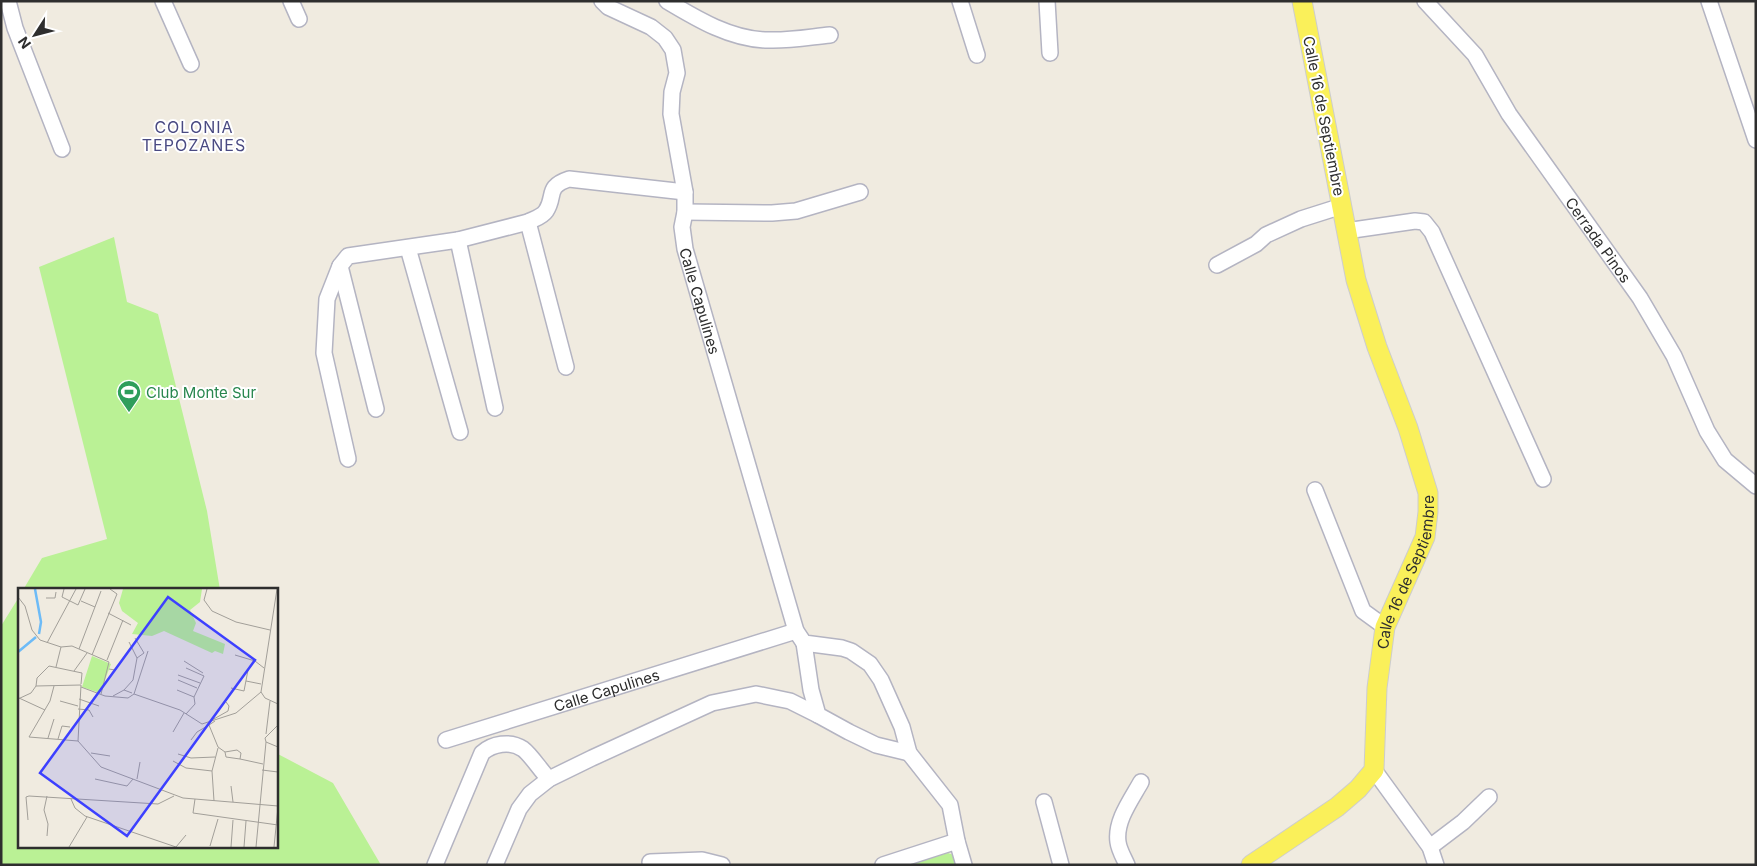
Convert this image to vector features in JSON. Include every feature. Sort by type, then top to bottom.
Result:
[{"type":"main road","name":"Calle 16 de Septiembre","points":[[1302,1],[1356,280],[1377,347],[1408,428],[1428,493],[1425,537],[1385,627],[1377,688],[1374,770]]},
{"type":"main road","points":[[1251,865],[1337,807],[1358,789],[1374,770]]},
{"type":"street","points":[[8,1],[15,28],[62,149]]},
{"type":"street","points":[[163,1],[191,64]]},
{"type":"street","points":[[291,1],[299,19]]},
{"type":"street","name":"Calle Capulines","points":[[602,1],[608,7],[651,27],[665,38],[673,50],[677,73],[672,92],[671,114],[685,192],[685,212],[682,227],[685,249],[800,637]]},
{"type":"street","points":[[667,1],[698,20],[742,36],[767,40],[830,35]]},
{"type":"street","points":[[960,1],[977,55]]},
{"type":"street","points":[[1047,1],[1050,53]]},
{"type":"street","name":"Cerrada Pinos","points":[[1426,1],[1475,56],[1509,114],[1640,298],[1674,356],[1707,431],[1725,460],[1756,486]]},
{"type":"street","points":[[1709,1],[1756,140]]},
{"type":"street","points":[[348,458],[324,353],[327,299],[340,266],[348,256],[458,240],[528,222],[539,218],[546,211],[553,190],[560,182],[569,179],[685,192]]},
{"type":"street","points":[[685,212],[772,213],[796,211],[860,192]]},
{"type":"street","points":[[1217,265],[1256,244],[1266,235],[1301,219],[1342,206]]},
{"type":"street","points":[[1346,231],[1415,221],[1424,222],[1432,232],[1543,479]]},
{"type":"street","points":[[528,222],[566,367]]},
{"type":"street","points":[[458,240],[495,408]]},
{"type":"street","points":[[408,248],[460,432]]},
{"type":"street","points":[[340,266],[376,409]]},
{"type":"street","points":[[1315,490],[1363,611],[1385,627]]},
{"type":"street","points":[[800,637],[818,715]]},
{"type":"street","name":"Calle Capulines","points":[[446,740],[800,637],[851,651],[870,664],[884,688],[902,727],[909,753],[950,805],[964,865]]},
{"type":"street","points":[[495,865],[519,809],[530,794],[549,779],[712,703],[756,694],[790,701],[876,745],[909,753]]},
{"type":"street","points":[[435,865],[482,753],[486,749],[498,743],[522,748],[549,779]]},
{"type":"street","points":[[1374,770],[1430,847],[1436,865]]},
{"type":"street","points":[[1127,865],[1118,844],[1118,831],[1124,814],[1141,782]]},
{"type":"street","points":[[1430,847],[1463,822],[1489,797]]},
{"type":"street","points":[[1044,802],[1061,865]]},
{"type":"street","points":[[883,865],[957,841]]},
{"type":"street","points":[[650,862],[702,860],[722,865]]},
{"type":"green space","name":"Club Monte Sur","points":[[114,237],[127,302],[158,314],[207,511],[220,588],[24,588],[42,558],[107,539],[39,267]]},
{"type":"green space","points":[[18,599],[18,848],[278,848],[278,754],[333,783],[381,865],[1,865],[1,626]]},
{"type":"green space","points":[[948,853],[954,855],[957,865],[905,865]]},
{"type":"place","name":"Club Monte Sur","points":[[129,413]]},
{"type":"district","name":"COLONIA TEPOZANES","points":[[194,136]]}]
